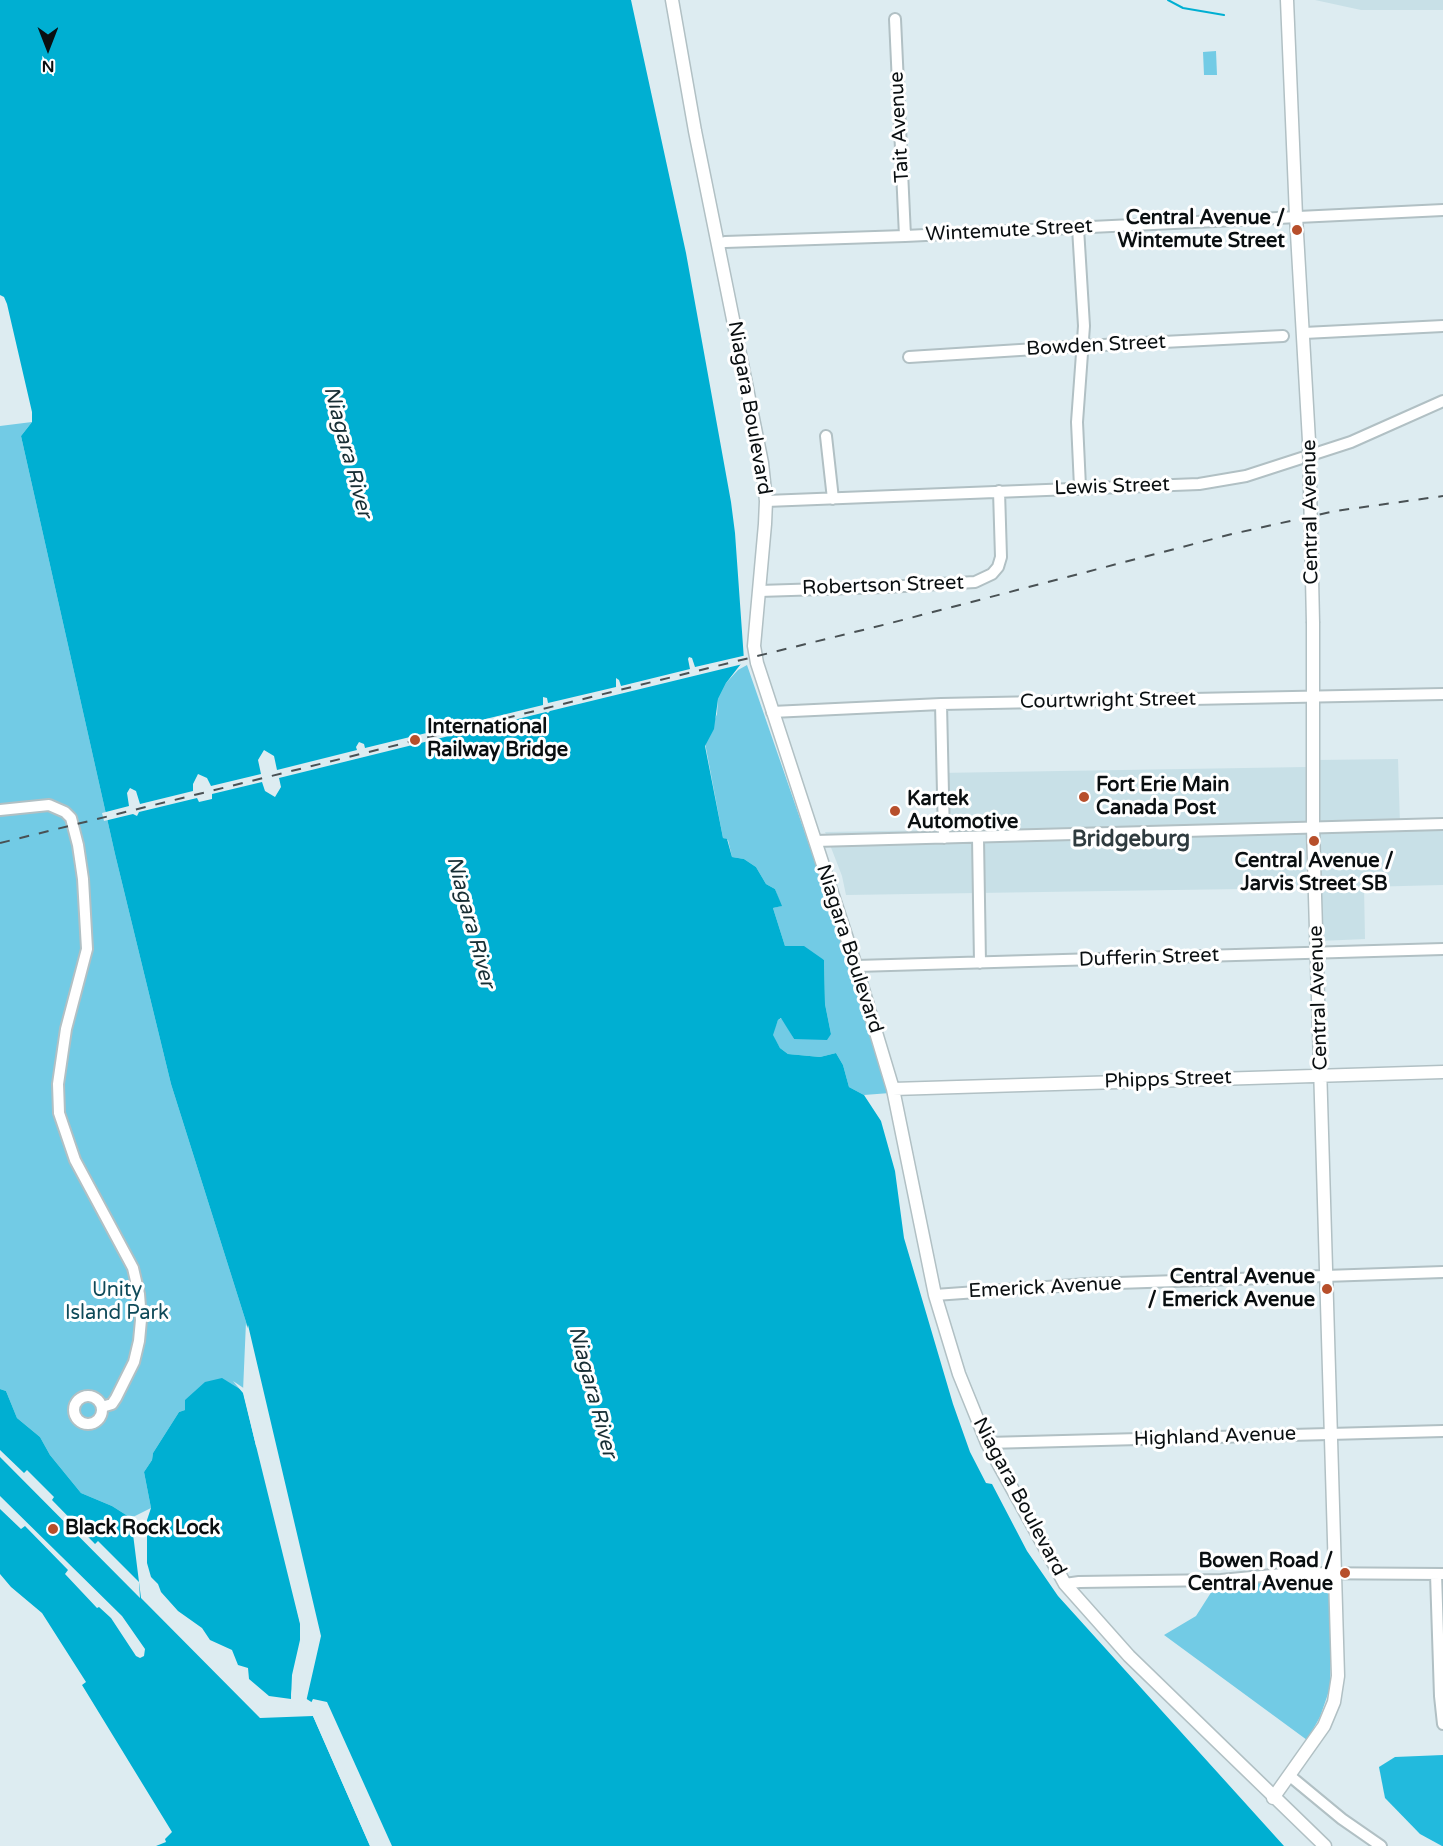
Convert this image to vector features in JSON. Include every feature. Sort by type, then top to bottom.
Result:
[{"type":"main road","name":"Niagara Boulevard","points":[[672,0],[695,131],[762,463],[766,501],[754,646],[757,663],[856,966],[893,1089],[935,1295],[959,1374],[987,1443],[1065,1584],[1129,1656],[1325,1846]]},
{"type":"main road","name":"Central Avenue","points":[[1273,1798],[1324,1726],[1334,1702],[1338,1676],[1337,1573],[1313,828],[1310,441],[1296,216],[1287,0]]},
{"type":"main road","name":"Phipps Street","points":[[893,1089],[1443,1072]]},
{"type":"street","name":"Tait Avenue","points":[[895,19],[905,236]]},
{"type":"street","name":"Wintemute Street","points":[[718,244],[1443,210]]},
{"type":"street","points":[[1078,228],[1083,346],[1078,414],[1080,487]]},
{"type":"street","points":[[1304,333],[1443,326]]},
{"type":"street","name":"Bowden Street","points":[[909,357],[1283,336]]},
{"type":"street","name":"Lewis Street","points":[[766,501],[1199,484],[1246,476],[1351,442],[1443,401]]},
{"type":"street","points":[[826,436],[834,499]]},
{"type":"street","name":"Robertson Street","points":[[759,591],[975,582],[992,574],[998,567],[1001,557],[999,491]]},
{"type":"street","name":"Courtwright Street","points":[[772,712],[941,704],[1443,694]]},
{"type":"street","points":[[941,704],[944,838]]},
{"type":"street","points":[[0,810],[49,806],[65,812],[71,818],[78,845],[84,888],[87,949],[66,1029],[58,1084],[59,1113],[75,1160],[133,1268],[140,1294],[141,1320],[138,1349],[116,1398],[112,1404],[102,1407]]},
{"type":"street","points":[[815,841],[1443,824]]},
{"type":"street","points":[[978,838],[980,963]]},
{"type":"street","name":"Dufferin Street","points":[[856,966],[1443,949]]},
{"type":"street","name":"Emerick Avenue","points":[[935,1295],[1088,1284],[1443,1272]]},
{"type":"street","name":"Highland Avenue","points":[[987,1443],[1443,1431]]},
{"type":"street","points":[[1065,1584],[1221,1580],[1293,1573],[1439,1574],[1443,1724]]},
{"type":"street","points":[[1290,1776],[1341,1819],[1381,1846]]},
{"type":"shaded area","points":[[1315,0],[1443,0],[1443,10],[1361,10]]},
{"type":"shaded area","points":[[1398,759],[1400,825],[1443,824],[1443,885],[1364,887],[1365,939],[1320,941],[1315,760]]},
{"type":"shaded area","points":[[1306,767],[1306,888],[846,895],[842,876],[825,832],[938,830],[938,773]]},
{"type":"shaded area","points":[[1443,1755],[1442,1846],[1420,1834],[1385,1798],[1379,1767],[1395,1757]]},
{"type":"green space","points":[[1216,51],[1217,75],[1204,75],[1203,52]]},
{"type":"green space","name":"Unity Island Park","points":[[32,422],[21,436],[115,854],[171,1084],[246,1322],[243,1391],[179,1412],[144,1472],[151,1508],[131,1518],[112,1506],[81,1493],[50,1455],[40,1437],[17,1418],[6,1391],[0,1389],[0,426]]},
{"type":"green space","points":[[747,665],[870,1021],[890,1093],[864,1095],[849,1087],[843,1065],[836,1053],[820,1057],[788,1054],[780,1048],[772,1035],[778,1020],[782,1018],[794,1039],[831,1034],[825,1004],[824,960],[785,946],[773,908],[781,906],[775,889],[766,884],[756,867],[744,859],[732,857],[728,840],[723,838],[705,743],[717,714],[718,699],[726,683],[738,670]]},
{"type":"green space","points":[[1333,1579],[1330,1688],[1320,1717],[1307,1740],[1164,1635],[1196,1616],[1219,1580]]},
{"type":"water","name":"Niagara River","points":[[0,0],[631,0],[686,253],[735,533],[744,660],[726,683],[718,699],[714,729],[705,746],[723,838],[727,839],[732,857],[744,859],[756,867],[766,884],[775,889],[782,906],[773,908],[785,946],[804,946],[824,960],[825,1004],[831,1034],[827,1040],[794,1039],[781,1018],[778,1020],[773,1035],[780,1048],[788,1054],[820,1057],[836,1053],[843,1065],[849,1087],[864,1095],[881,1121],[895,1171],[904,1238],[953,1404],[970,1452],[986,1483],[992,1484],[1027,1551],[1058,1596],[1284,1846],[383,1846],[321,1708],[305,1698],[319,1632],[246,1322],[171,1084],[115,854],[21,436],[32,422],[32,412],[7,304],[4,297],[0,295]]},
{"type":"water","points":[[222,1378],[243,1391],[256,1446],[261,1453],[300,1622],[300,1640],[292,1675],[291,1699],[269,1696],[249,1679],[248,1668],[238,1665],[232,1650],[210,1640],[202,1628],[178,1611],[161,1592],[158,1584],[151,1577],[147,1563],[147,1520],[151,1508],[144,1472],[179,1412],[185,1410],[185,1400],[205,1382]]},
{"type":"water","points":[[0,1389],[6,1391],[17,1418],[40,1437],[50,1455],[81,1493],[112,1506],[131,1518],[141,1598],[260,1718],[313,1716],[370,1846],[156,1846],[166,1842],[165,1839],[172,1832],[82,1685],[86,1682],[42,1613],[11,1587],[0,1574]]},
{"type":"pier","name":"International Railway Bridge","points":[[747,655],[747,663],[279,778],[281,787],[275,797],[265,791],[262,782],[212,794],[212,799],[199,802],[197,798],[139,812],[137,816],[133,814],[104,821],[102,813],[129,806],[127,793],[130,788],[136,791],[140,804],[193,791],[193,784],[198,774],[207,778],[211,786],[261,774],[258,760],[264,750],[274,756],[277,770],[357,750],[359,742],[364,744],[365,748],[451,727],[452,718],[457,726],[543,705],[543,697],[547,698],[548,703],[616,687],[616,678],[621,686],[690,669],[689,657],[692,658],[695,667]]},
{"type":"pier","points":[[248,1325],[321,1636],[306,1702],[302,1698],[316,1632],[246,1332]]},
{"type":"pier","points":[[233,1381],[245,1389],[259,1445],[264,1452],[303,1621],[303,1640],[292,1701],[291,1695],[302,1632],[243,1393]]},
{"type":"pier","points":[[0,1450],[24,1473],[27,1470],[54,1497],[52,1500],[95,1544],[98,1541],[139,1582],[140,1598],[0,1457]]},
{"type":"pier","points":[[0,1496],[122,1616],[145,1649],[144,1656],[140,1658],[136,1656],[111,1618],[99,1607],[97,1608],[65,1574],[68,1570],[25,1526],[21,1529],[0,1509]]},
{"type":"pier","points":[[313,1699],[327,1702],[392,1846],[379,1846],[318,1709],[320,1708],[310,1705]]},
{"type":"pier","points":[[314,1713],[373,1846],[370,1846],[313,1716]]},
{"type":"waterway","points":[[1168,0],[1183,8],[1224,15]]},
{"type":"railway","points":[[0,843],[887,624],[1232,534],[1335,511],[1443,496]]},
{"type":"place","name":"Central Avenue / Wintemute Street","points":[[1297,230]]},
{"type":"place","name":"International Railway Bridge","points":[[415,740]]},
{"type":"place","name":"Fort Erie Main Canada Post","points":[[1084,797]]},
{"type":"place","name":"Kartek Automotive","points":[[895,811]]},
{"type":"place","name":"Central Avenue / Jarvis Street SB","points":[[1314,841]]},
{"type":"place","name":"Central Avenue / Emerick Avenue","points":[[1327,1289]]},
{"type":"place","name":"Black Rock Lock","points":[[53,1529]]},
{"type":"place","name":"Bowen Road / Central Avenue","points":[[1345,1573]]},
{"type":"district","name":"Bridgeburg","points":[[1131,840]]}]
